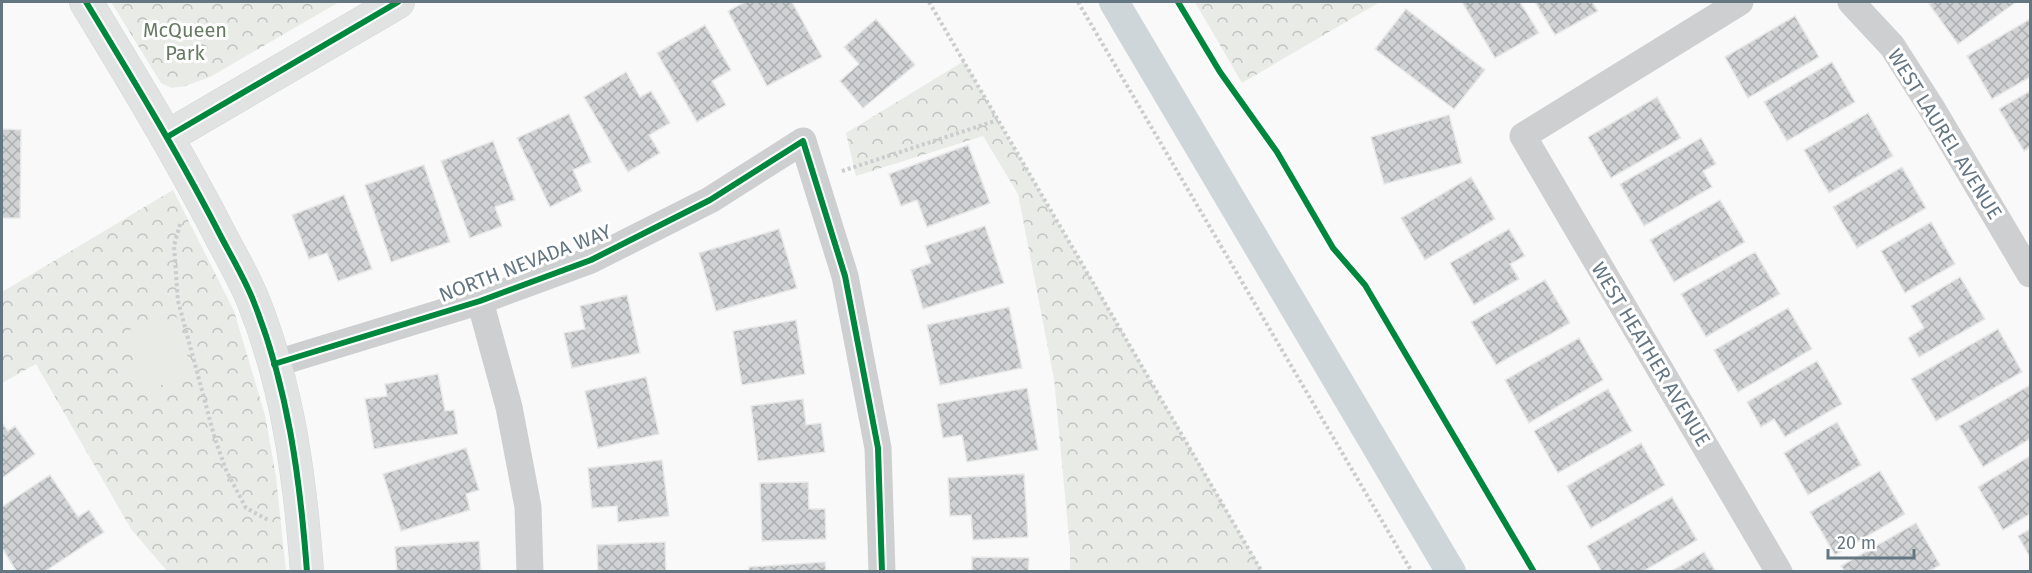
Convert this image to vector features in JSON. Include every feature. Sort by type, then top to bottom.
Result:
[{"type":"street","points":[[87,2],[167,136],[253,299],[274,364],[293,441],[303,510],[307,572]]},
{"type":"street","points":[[167,136],[398,2]]},
{"type":"street","name":"WEST HEATHER AVENUE","points":[[1740,2],[1522,136],[1779,572]]},
{"type":"street","name":"WEST LAUREL AVENUE","points":[[1851,2],[1892,46],[2031,274]]},
{"type":"street","name":"NORTH NEVADA WAY","points":[[274,364],[480,301],[591,260],[710,200],[803,141],[815,179]]},
{"type":"street","points":[[815,179],[845,276],[878,448],[882,572]]},
{"type":"street","points":[[480,301],[512,418],[528,507],[530,572]]},
{"type":"path","points":[[929,2],[1262,572]]},
{"type":"path","points":[[1078,2],[1412,572]]},
{"type":"path","points":[[1178,2],[1220,72],[1277,152],[1333,248],[1365,285],[1534,572]]},
{"type":"path","points":[[815,179],[998,120]]},
{"type":"path","points":[[205,206],[180,224],[174,246],[178,301],[226,470],[246,508],[270,521]]},
{"type":"green space","name":"McQueen Park","points":[[111,2],[339,2],[210,77],[185,86],[171,88],[161,83]]},
{"type":"green space","points":[[1195,2],[1380,2],[1242,83]]},
{"type":"green space","points":[[964,61],[1262,571],[1070,571],[1070,548],[1054,379],[1018,194],[983,136],[856,176],[846,133]]},
{"type":"green space","points":[[173,190],[234,311],[265,415],[276,477],[286,571],[167,571],[131,529],[36,364],[2,383],[2,292]]},
{"type":"green space","points":[[177,317],[193,377],[142,390],[125,331]]},
{"type":"building","points":[[745,2],[792,2],[822,57],[767,86],[728,11]]},
{"type":"building","points":[[1462,2],[1520,2],[1539,33],[1495,58]]},
{"type":"building","points":[[1535,2],[1592,2],[1598,11],[1555,35]]},
{"type":"building","points":[[1933,2],[2016,2],[1958,44],[1929,4]]},
{"type":"building","points":[[1406,9],[1485,70],[1454,109],[1375,49]]},
{"type":"building","points":[[1795,16],[1819,57],[1748,98],[1725,57]]},
{"type":"building","points":[[876,19],[915,65],[863,108],[840,81],[859,64],[844,47]]},
{"type":"building","points":[[2030,19],[2030,77],[1992,99],[1967,56]]},
{"type":"building","points":[[705,25],[731,70],[712,81],[726,105],[697,122],[657,53]]},
{"type":"building","points":[[1832,62],[1855,102],[1787,141],[1764,102]]},
{"type":"building","points":[[626,72],[640,97],[651,91],[670,123],[649,135],[660,153],[628,172],[584,97]]},
{"type":"building","points":[[2030,91],[2030,147],[2024,151],[1999,109]]},
{"type":"building","points":[[1657,97],[1681,138],[1611,178],[1588,137]]},
{"type":"building","points":[[1868,113],[1893,156],[1829,193],[1804,150]]},
{"type":"building","points":[[569,114],[591,162],[573,170],[582,191],[550,207],[517,138]]},
{"type":"building","points":[[1449,115],[1462,163],[1384,184],[1371,137]]},
{"type":"building","points":[[2,129],[21,130],[20,218],[2,218]]},
{"type":"building","points":[[1701,138],[1716,164],[1703,171],[1712,187],[1644,226],[1620,184]]},
{"type":"building","points":[[493,141],[515,200],[495,207],[502,226],[470,238],[441,161]]},
{"type":"building","points":[[968,145],[990,203],[927,227],[917,200],[901,206],[889,174]]},
{"type":"building","points":[[424,165],[450,242],[391,262],[365,185]]},
{"type":"building","points":[[1902,167],[1926,208],[1857,248],[1833,207]]},
{"type":"building","points":[[1471,177],[1495,219],[1425,260],[1401,218]]},
{"type":"building","points":[[344,195],[372,269],[338,281],[327,253],[309,259],[292,215]]},
{"type":"building","points":[[1720,200],[1745,242],[1674,282],[1650,240]]},
{"type":"building","points":[[1931,222],[1955,264],[1905,293],[1881,251]]},
{"type":"building","points":[[985,226],[1004,283],[923,309],[911,270],[931,263],[925,246]]},
{"type":"building","points":[[779,229],[797,288],[716,311],[699,253]]},
{"type":"building","points":[[1509,229],[1525,256],[1510,264],[1519,279],[1474,305],[1450,263]]},
{"type":"building","points":[[1755,252],[1780,294],[1706,337],[1681,294]]},
{"type":"building","points":[[1960,277],[1985,319],[1919,357],[1908,338],[1924,328],[1911,306]]},
{"type":"building","points":[[1545,280],[1570,323],[1496,365],[1471,322]]},
{"type":"building","points":[[627,295],[640,353],[572,368],[564,333],[585,329],[580,306]]},
{"type":"building","points":[[1009,307],[1022,368],[940,385],[927,325]]},
{"type":"building","points":[[1788,308],[1812,349],[1738,392],[1714,350]]},
{"type":"building","points":[[796,320],[805,374],[742,385],[733,331]]},
{"type":"building","points":[[1998,329],[2022,372],[1936,421],[1911,379]]},
{"type":"building","points":[[1579,338],[1603,380],[1529,423],[1505,380]]},
{"type":"building","points":[[1817,361],[1842,404],[1785,437],[1774,419],[1761,427],[1747,402]]},
{"type":"building","points":[[438,374],[445,411],[454,410],[458,434],[374,449],[365,399],[387,396],[385,384]]},
{"type":"building","points":[[646,377],[659,434],[598,448],[585,391]]},
{"type":"building","points":[[2030,385],[2030,439],[1983,467],[1959,426]]},
{"type":"building","points":[[1027,388],[1038,450],[967,462],[962,435],[943,438],[937,404]]},
{"type":"building","points":[[1608,389],[1632,431],[1558,473],[1534,431]]},
{"type":"building","points":[[803,399],[806,425],[821,423],[825,452],[758,461],[751,406]]},
{"type":"building","points":[[1837,422],[1861,465],[1808,495],[1784,453]]},
{"type":"building","points":[[2,423],[8,431],[15,426],[35,454],[2,478]]},
{"type":"building","points":[[1641,443],[1665,485],[1591,528],[1567,486]]},
{"type":"building","points":[[466,448],[479,490],[466,494],[470,510],[401,531],[383,474]]},
{"type":"building","points":[[2030,456],[2030,514],[2003,530],[1978,487]]},
{"type":"building","points":[[662,460],[669,516],[618,522],[617,506],[592,508],[588,468]]},
{"type":"building","points":[[1880,471],[1905,514],[1835,555],[1810,512]]},
{"type":"building","points":[[1024,474],[1028,537],[973,540],[971,515],[950,516],[948,478]]},
{"type":"building","points":[[50,475],[78,517],[89,510],[104,532],[44,572],[17,572],[2,548],[2,507]]},
{"type":"building","points":[[808,482],[809,509],[825,509],[826,539],[762,541],[760,483]]},
{"type":"building","points":[[1672,497],[1697,540],[1642,572],[1602,572],[1587,546]]},
{"type":"building","points":[[1916,523],[1940,565],[1928,572],[1845,572],[1841,566]]},
{"type":"building","points":[[2030,529],[2030,557],[2018,536]]},
{"type":"building","points":[[479,541],[481,572],[397,572],[395,547]]},
{"type":"building","points":[[665,542],[666,572],[598,572],[597,545]]},
{"type":"building","points":[[1704,552],[1716,572],[1670,572]]},
{"type":"building","points":[[972,557],[1029,558],[1028,572],[972,572]]},
{"type":"building","points":[[825,562],[826,572],[749,572],[749,567]]},
{"type":"waterway","points":[[1114,2],[1451,572]]},
{"type":"cycle path","points":[[86,2],[185,170],[253,300],[284,400],[301,502],[307,572]]},
{"type":"cycle path","points":[[167,137],[398,2]]},
{"type":"cycle path","points":[[1178,2],[1220,72],[1277,152],[1333,248],[1365,285],[1534,572]]},
{"type":"cycle path","points":[[274,364],[480,301],[591,260],[710,200],[803,141],[845,276],[878,448],[882,572]]}]
